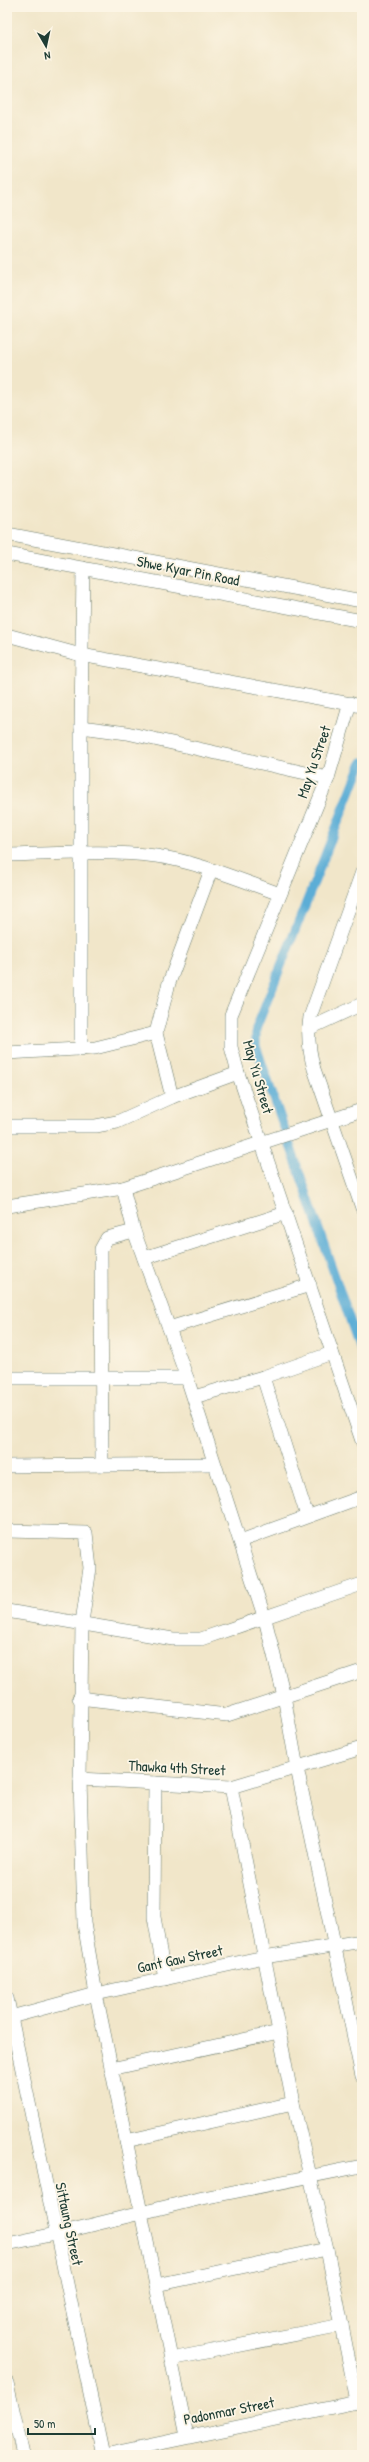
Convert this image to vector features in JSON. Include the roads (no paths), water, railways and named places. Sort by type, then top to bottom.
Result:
[{"type":"street","name":"Shwe Kyar Pin Road","points":[[7,534],[362,601]]},
{"type":"street","name":"Shwe Kyar Pin Road","points":[[7,554],[362,621]]},
{"type":"street","points":[[81,1050],[81,655],[84,568]]},
{"type":"street","points":[[7,635],[81,655],[356,704]]},
{"type":"street","name":"May Yu Street","points":[[356,704],[328,778],[230,1015],[231,1047],[238,1073],[362,1441]]},
{"type":"street","points":[[81,727],[127,734],[328,778]]},
{"type":"street","points":[[7,855],[82,853],[155,856],[211,870],[280,894]]},
{"type":"street","points":[[172,1097],[156,1033],[168,983],[211,870]]},
{"type":"street","points":[[362,872],[310,1017],[308,1029],[309,1051],[331,1121],[359,1189],[362,1208]]},
{"type":"street","points":[[308,1029],[362,1004]]},
{"type":"street","points":[[7,1053],[81,1050],[118,1044],[156,1033]]},
{"type":"street","points":[[7,1126],[96,1126],[117,1122],[172,1097],[238,1073]]},
{"type":"street","points":[[7,1206],[123,1188],[362,1110]]},
{"type":"street","points":[[123,1188],[134,1231],[194,1397],[214,1464],[265,1619],[284,1696],[333,1946],[362,2076]]},
{"type":"street","points":[[144,1258],[286,1213]]},
{"type":"street","points":[[102,1465],[101,1249],[107,1238],[134,1231]]},
{"type":"street","points":[[169,1328],[310,1285]]},
{"type":"street","points":[[194,1397],[263,1377],[332,1353]]},
{"type":"street","points":[[263,1377],[307,1516]]},
{"type":"street","points":[[7,1378],[187,1378]]},
{"type":"street","points":[[7,1466],[214,1464]]},
{"type":"street","points":[[240,1541],[362,1497]]},
{"type":"street","points":[[7,1531],[86,1533],[90,1568],[82,1622],[80,1698],[80,1779],[84,1923],[111,2069],[187,2436]]},
{"type":"street","points":[[7,1611],[82,1622],[174,1639],[201,1639],[265,1619],[362,1584]]},
{"type":"street","points":[[80,1698],[227,1715],[362,1671]]},
{"type":"street","name":"Thawka 4th Street","points":[[80,1779],[231,1787],[362,1748]]},
{"type":"street","points":[[155,1783],[154,1917],[165,1979]]},
{"type":"street","points":[[231,1787],[293,2103],[311,2176],[359,2401]]},
{"type":"street","name":"Gant Gaw Street","points":[[9,2017],[96,1994],[264,1957],[362,1941]]},
{"type":"street","name":"Sittaung Street","points":[[7,1998],[9,2017],[103,2455]]},
{"type":"street","points":[[111,2069],[279,2032]]},
{"type":"street","points":[[126,2141],[293,2103]]},
{"type":"street","points":[[7,2244],[141,2214],[198,2199],[362,2166]]},
{"type":"street","points":[[156,2286],[327,2249]]},
{"type":"street","points":[[171,2359],[342,2325]]},
{"type":"street","points":[[8,2389],[23,2455]]},
{"type":"street","name":"Padonmar Street","points":[[103,2455],[187,2436],[359,2401]]},
{"type":"waterway","points":[[362,762],[256,1029],[256,1046],[362,1355]]}]
